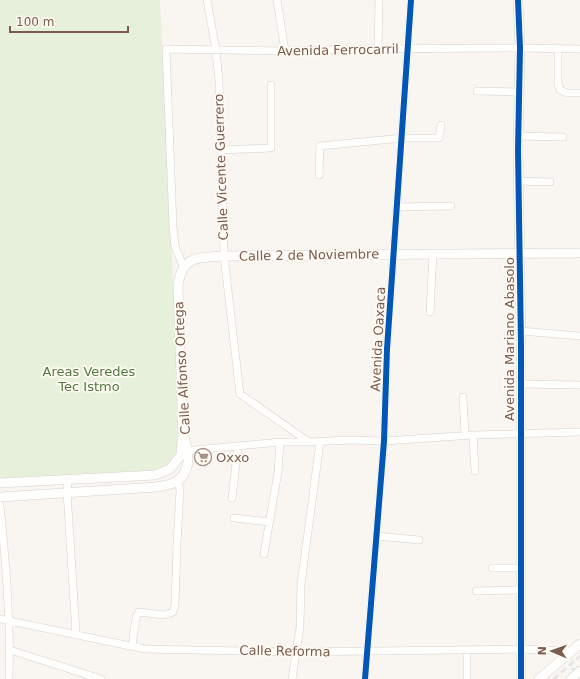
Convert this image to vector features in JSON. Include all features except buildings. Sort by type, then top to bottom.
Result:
[{"type":"street","name":"Calle Vicente Guerrero","points":[[207,0],[216,50],[224,256],[240,394],[309,442]]},
{"type":"street","points":[[277,0],[285,51]]},
{"type":"street","points":[[378,49],[379,0]]},
{"type":"street","name":"Avenida Oaxaca","points":[[366,679],[384,441],[387,349],[403,138],[411,0]]},
{"type":"street","name":"Avenida Mariano Abasolo","points":[[519,0],[520,48],[518,136],[521,331],[521,679]]},
{"type":"street","name":"Avenida Ferrocarril","points":[[183,266],[175,246],[173,226],[166,49],[285,51],[520,48],[580,49]]},
{"type":"street","points":[[558,49],[558,84],[560,90],[567,93],[580,93]]},
{"type":"street","points":[[221,150],[271,148],[271,85]]},
{"type":"street","points":[[477,91],[519,92]]},
{"type":"street","points":[[320,175],[320,146],[403,138],[439,138],[441,125]]},
{"type":"street","points":[[518,136],[563,137]]},
{"type":"street","points":[[519,181],[550,182]]},
{"type":"street","points":[[398,207],[451,206]]},
{"type":"street","name":"Calle 2 de Noviembre","points":[[183,266],[195,259],[224,256],[580,253]]},
{"type":"street","points":[[430,312],[433,254]]},
{"type":"street","name":"Calle Alfonso Ortega","points":[[177,480],[183,476],[189,462],[185,451],[183,434],[178,286],[179,276],[183,266]]},
{"type":"street","points":[[521,331],[580,336]]},
{"type":"street","points":[[521,384],[580,385]]},
{"type":"street","points":[[463,397],[465,435]]},
{"type":"street","points":[[0,483],[155,475],[170,469],[185,451],[280,442],[351,440],[384,441],[473,434],[580,432]]},
{"type":"street","points":[[473,434],[475,471]]},
{"type":"street","points":[[264,554],[278,472],[280,442]]},
{"type":"street","points":[[292,679],[300,627],[301,584],[320,442]]},
{"type":"street","points":[[232,498],[238,446]]},
{"type":"street","points":[[68,480],[67,492],[76,634]]},
{"type":"street","points":[[0,497],[156,487],[173,483],[177,480],[180,490],[176,544],[175,606],[173,612],[164,615],[139,612],[136,617],[132,646]]},
{"type":"street","points":[[0,505],[9,621],[9,679]]},
{"type":"street","points":[[234,518],[269,522]]},
{"type":"street","points":[[377,536],[419,540]]},
{"type":"street","points":[[492,568],[521,568]]},
{"type":"street","points":[[476,591],[521,590]]},
{"type":"street","name":"Calle Reforma","points":[[0,619],[145,649],[297,652],[521,649],[572,651]]},
{"type":"street","points":[[539,679],[580,644]]},
{"type":"street","points":[[10,650],[101,679]]},
{"type":"street","points":[[467,650],[467,679]]},
{"type":"green space","name":"Areas Veredes Tec Istmo","points":[[0,0],[160,0],[181,455],[170,469],[0,482]]},
{"type":"railway","points":[[554,679],[580,656]]},
{"type":"cycle path","points":[[365,679],[384,441],[387,349],[411,0]]},
{"type":"cycle path","points":[[518,0],[520,48],[518,150],[521,345],[521,679]]},
{"type":"place","name":"Oxxo","points":[[203,457]]}]
